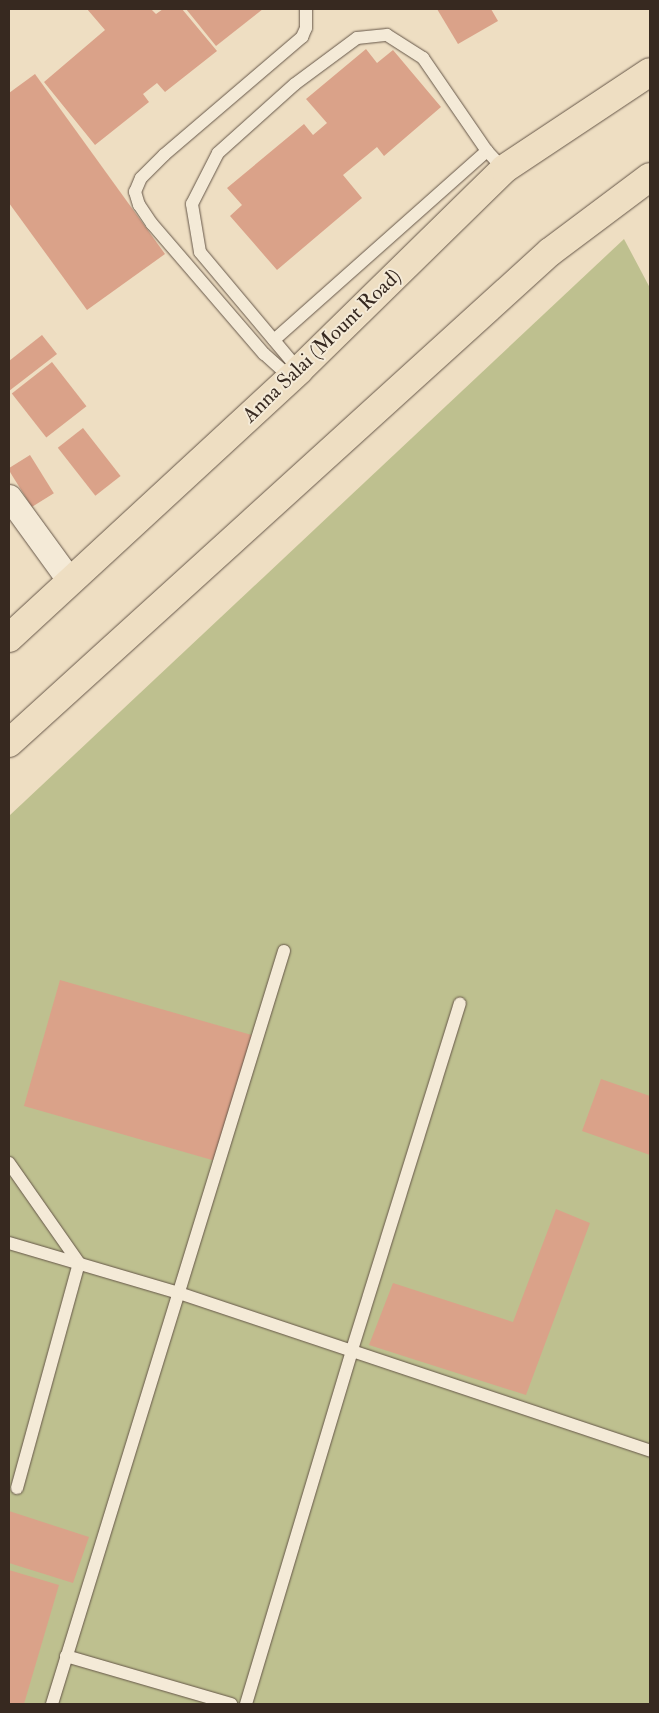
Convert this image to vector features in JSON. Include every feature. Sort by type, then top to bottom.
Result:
[{"type":"main road","name":"Anna Salai (Mount Road)","points":[[9,638],[295,374],[495,160],[650,72]]},
{"type":"main road","points":[[9,743],[550,252],[650,177]]},
{"type":"street","points":[[9,497],[70,581]]},
{"type":"lane","points":[[295,374],[264,354],[152,224],[138,205],[135,192],[141,178],[164,155],[302,37],[306,28],[306,9]]},
{"type":"lane","points":[[274,340],[495,160],[423,58],[387,35],[357,38],[295,84],[218,153],[192,204],[200,252],[274,340],[295,374]]},
{"type":"lane","points":[[52,1704],[284,951]]},
{"type":"lane","points":[[246,1704],[351,1353],[460,1004]]},
{"type":"lane","points":[[9,1163],[79,1263]]},
{"type":"lane","points":[[9,1243],[179,1293],[351,1353],[650,1451]]},
{"type":"lane","points":[[17,1488],[79,1263]]},
{"type":"lane","points":[[66,1656],[231,1704]]},
{"type":"green space","points":[[624,239],[650,288],[650,1704],[9,1704],[9,816]]},
{"type":"building","points":[[87,9],[151,9],[156,14],[163,9],[182,9],[217,51],[165,92],[157,83],[143,94],[149,102],[95,145],[44,82],[105,30]]},
{"type":"building","points":[[186,9],[263,9],[216,46]]},
{"type":"building","points":[[437,9],[491,9],[498,21],[458,44]]},
{"type":"building","points":[[366,49],[377,63],[393,50],[441,107],[384,156],[377,147],[343,175],[362,198],[277,270],[230,216],[242,205],[227,188],[304,124],[313,135],[327,123],[306,99]]},
{"type":"building","points":[[35,74],[165,254],[87,310],[9,203],[9,93]]},
{"type":"building","points":[[42,335],[57,354],[9,391],[9,361]]},
{"type":"building","points":[[52,362],[86,406],[46,438],[12,393]]},
{"type":"building","points":[[83,428],[121,476],[95,496],[58,448]]},
{"type":"building","points":[[30,455],[54,493],[32,507],[9,470],[9,468]]},
{"type":"building","points":[[60,980],[255,1036],[219,1162],[24,1106]]},
{"type":"building","points":[[601,1079],[650,1096],[650,1155],[582,1131]]},
{"type":"building","points":[[556,1209],[590,1223],[526,1395],[369,1345],[393,1283],[513,1322]]},
{"type":"building","points":[[9,1511],[89,1537],[73,1583],[9,1563]]},
{"type":"building","points":[[9,1570],[59,1585],[24,1704],[9,1704]]}]
